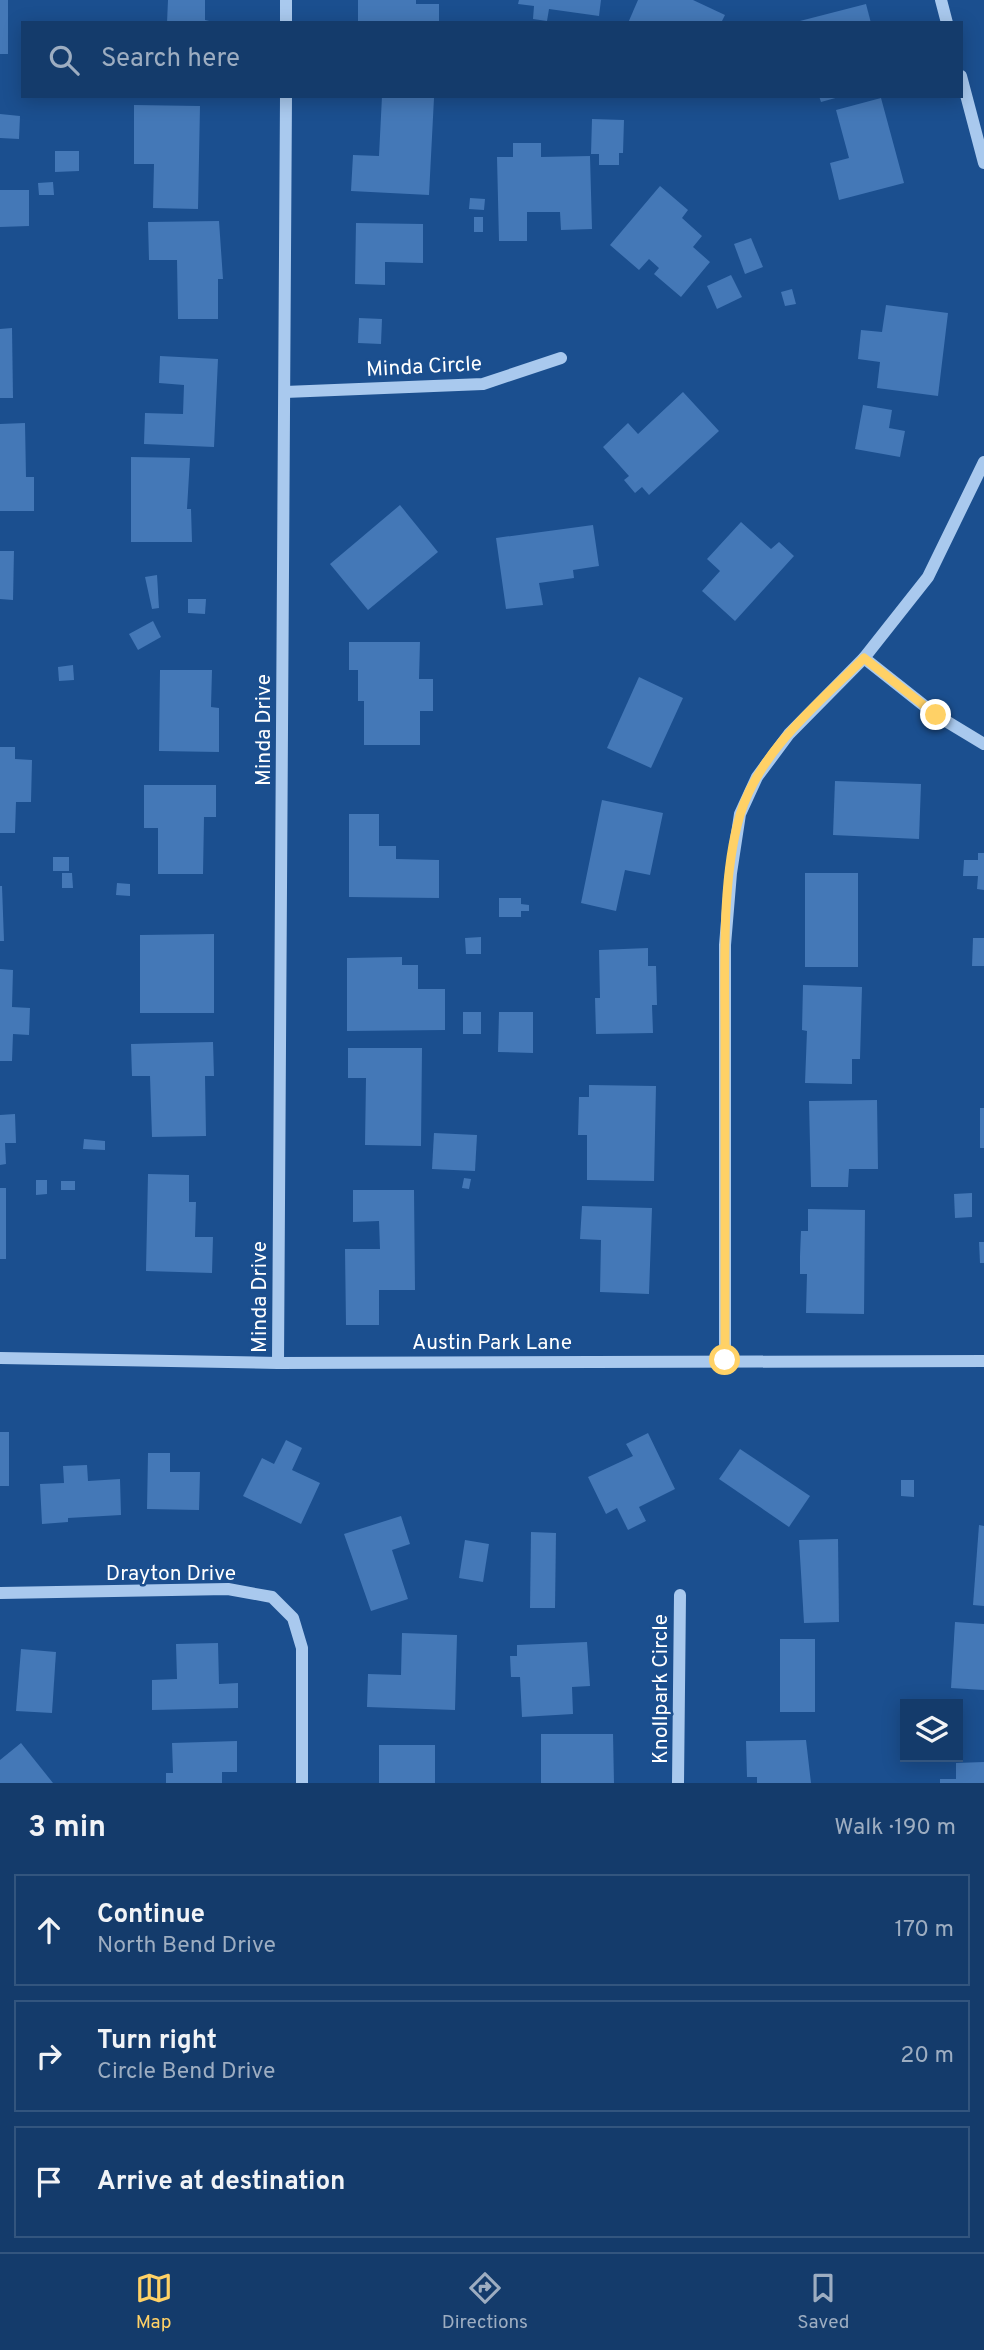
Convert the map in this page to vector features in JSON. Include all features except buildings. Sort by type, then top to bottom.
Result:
[{"type":"street","points":[[286,0],[286,21]]},
{"type":"street","points":[[941,0],[946,21]]},
{"type":"street","points":[[963,84],[984,163]]},
{"type":"street","name":"Minda Drive","points":[[278,1363],[286,98]]},
{"type":"street","name":"Minda Circle","points":[[285,392],[484,384],[561,358]]},
{"type":"street","points":[[725,1360],[725,945],[731,873],[740,814],[757,777],[789,734],[864,658],[928,578],[984,462]]},
{"type":"street","points":[[864,658],[936,715],[984,744]]},
{"type":"street","name":"Austin Park Lane","points":[[0,1358],[278,1363],[984,1361]]},
{"type":"street","name":"Drayton Drive","points":[[0,1594],[228,1589],[272,1597],[293,1618],[302,1648],[302,1783]]},
{"type":"street","name":"Knollpark Circle","points":[[678,1783],[680,1595]]},
{"type":"route","points":[[725,1360],[725,945],[731,873],[740,814],[757,777],[789,734],[864,658],[936,715]]}]
